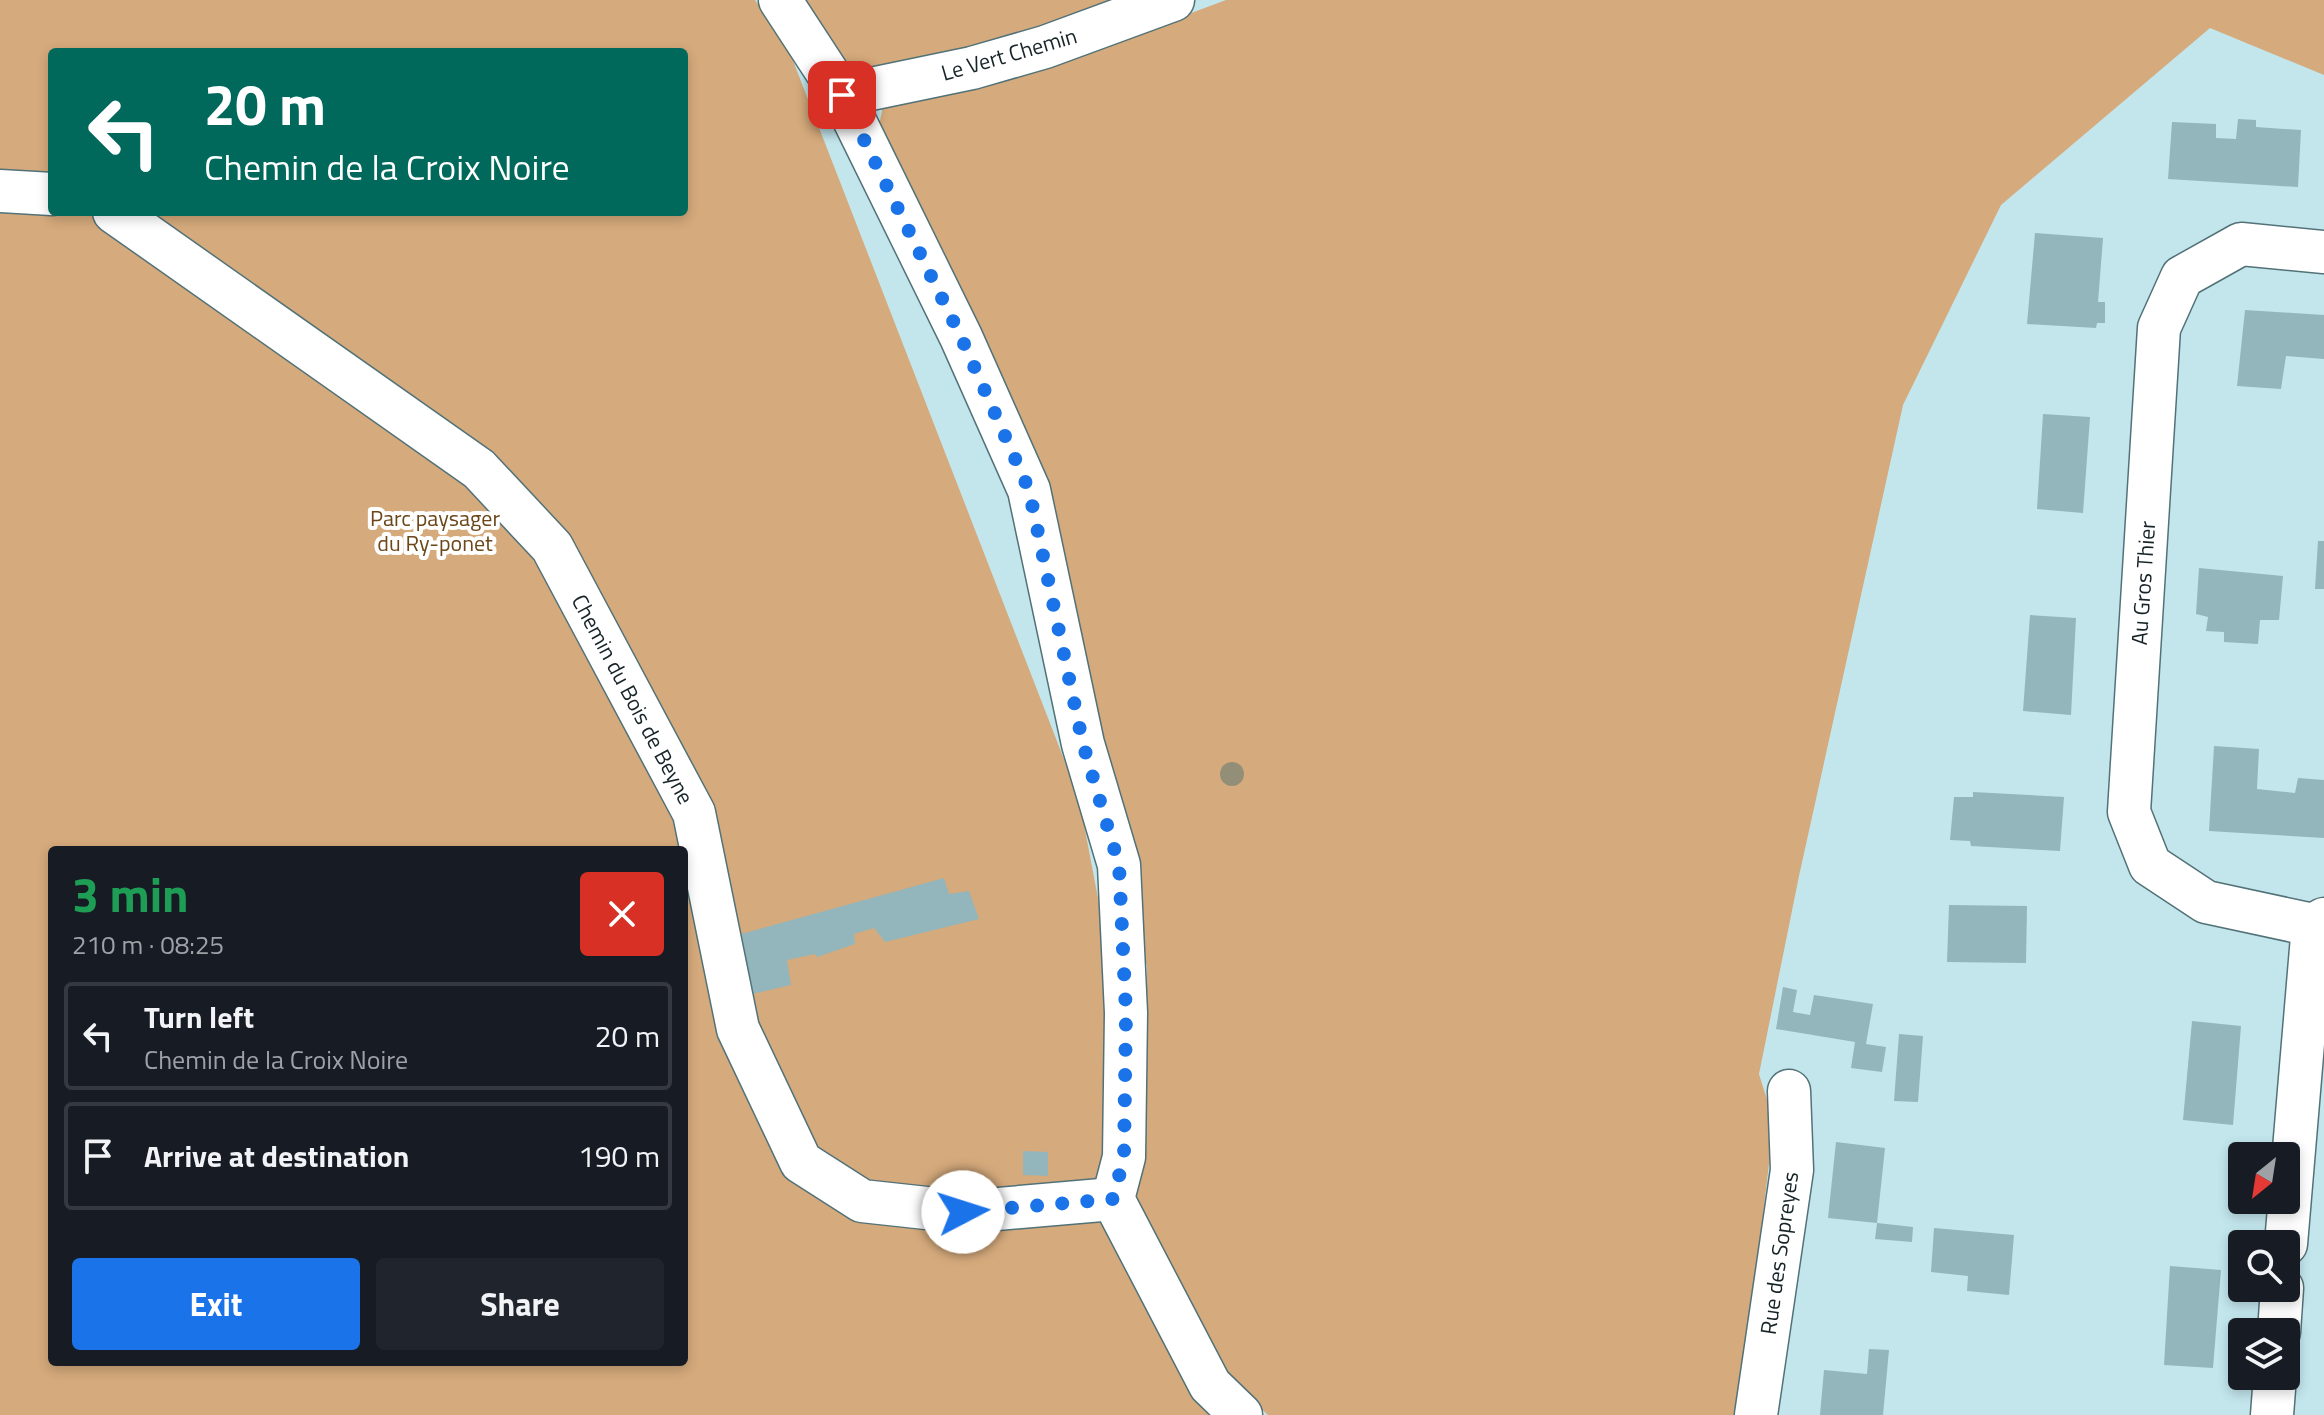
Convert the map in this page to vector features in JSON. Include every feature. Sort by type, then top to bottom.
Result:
[{"type":"street","points":[[780,0],[842,95],[961,337],[1029,490],[1083,744],[1119,865],[1126,1013],[1125,1125],[1124,1157],[1113,1199],[1210,1385],[1241,1415]]},
{"type":"street","name":"Le Vert Chemin","points":[[842,95],[972,68],[1045,47],[1173,0]]},
{"type":"street","points":[[0,191],[48,194]]},
{"type":"street","name":"Chemin du Bois de Beyne","points":[[120,216],[479,469],[552,547],[694,813],[738,1029],[801,1162],[862,1201],[963,1212],[1113,1199]]},
{"type":"street","name":"Au Gros Thier","points":[[2287,1230],[2318,922],[2206,902],[2150,865],[2129,812],[2159,328],[2182,277],[2241,244],[2324,252]]},
{"type":"street","name":"Rue des Sopreyes","points":[[1756,1415],[1792,1170],[1789,1091]]},
{"type":"street","points":[[2272,1415],[2274,1390]]},
{"type":"green space","name":"Parc paysager du Ry-ponet","points":[[0,0],[755,0],[785,40],[1079,798],[1144,1141],[1147,967],[1038,490],[877,135],[883,106],[1087,52],[1226,0],[2324,0],[2324,75],[2210,28],[2001,205],[1903,405],[1799,876],[1759,1074],[1774,1122],[1739,1415],[1268,1415],[1220,1371],[1223,1415],[0,1415]]},
{"type":"green space","points":[[796,0],[1118,0],[994,49],[852,71]]},
{"type":"building","points":[[2238,119],[2256,120],[2256,127],[2301,130],[2298,187],[2168,179],[2172,122],[2216,124],[2216,138],[2236,139]]},
{"type":"building","points":[[2035,233],[2103,238],[2098,302],[2105,302],[2105,323],[2097,323],[2096,328],[2027,324]]},
{"type":"building","points":[[2245,310],[2324,315],[2324,359],[2286,356],[2281,389],[2237,386]]},
{"type":"building","points":[[2043,414],[2090,417],[2083,513],[2037,509]]},
{"type":"building","points":[[2318,541],[2324,541],[2324,589],[2315,589]]},
{"type":"building","points":[[2199,568],[2283,576],[2279,620],[2260,620],[2258,644],[2224,642],[2224,632],[2206,631],[2208,617],[2196,614]]},
{"type":"building","points":[[2030,615],[2076,618],[2071,715],[2023,711]]},
{"type":"building","points":[[2214,746],[2259,749],[2257,789],[2295,793],[2298,778],[2324,780],[2324,838],[2209,831]]},
{"type":"building","points":[[1973,792],[2064,797],[2060,851],[1971,846],[1970,841],[1950,840],[1954,797],[1973,797]]},
{"type":"building","points":[[944,878],[949,894],[969,891],[979,919],[885,942],[874,928],[854,934],[855,944],[817,957],[815,954],[787,960],[791,985],[740,997],[734,936]]},
{"type":"building","points":[[1949,905],[2027,906],[2026,963],[1947,962]]},
{"type":"building","points":[[1783,987],[1797,990],[1793,1012],[1810,1015],[1814,995],[1873,1004],[1866,1044],[1886,1047],[1882,1072],[1851,1068],[1855,1042],[1776,1029]]},
{"type":"building","points":[[2192,1021],[2241,1026],[2233,1125],[2183,1120]]},
{"type":"building","points":[[1899,1034],[1923,1036],[1918,1102],[1894,1101]]},
{"type":"building","points":[[1836,1142],[1885,1148],[1877,1223],[1828,1218]]},
{"type":"building","points":[[1023,1151],[1048,1152],[1048,1176],[1023,1175]]},
{"type":"building","points":[[1877,1223],[1913,1227],[1912,1242],[1875,1239]]},
{"type":"building","points":[[1934,1228],[2014,1235],[2009,1295],[1967,1291],[1968,1276],[1931,1272]]},
{"type":"building","points":[[2170,1266],[2221,1270],[2213,1368],[2164,1365]]},
{"type":"building","points":[[1869,1349],[1889,1350],[1883,1415],[1820,1415],[1824,1370],[1867,1374]]},
{"type":"route","points":[[842,95],[961,337],[1029,490],[1083,744],[1119,865],[1126,1013],[1124,1157],[1113,1199],[963,1212]]}]
